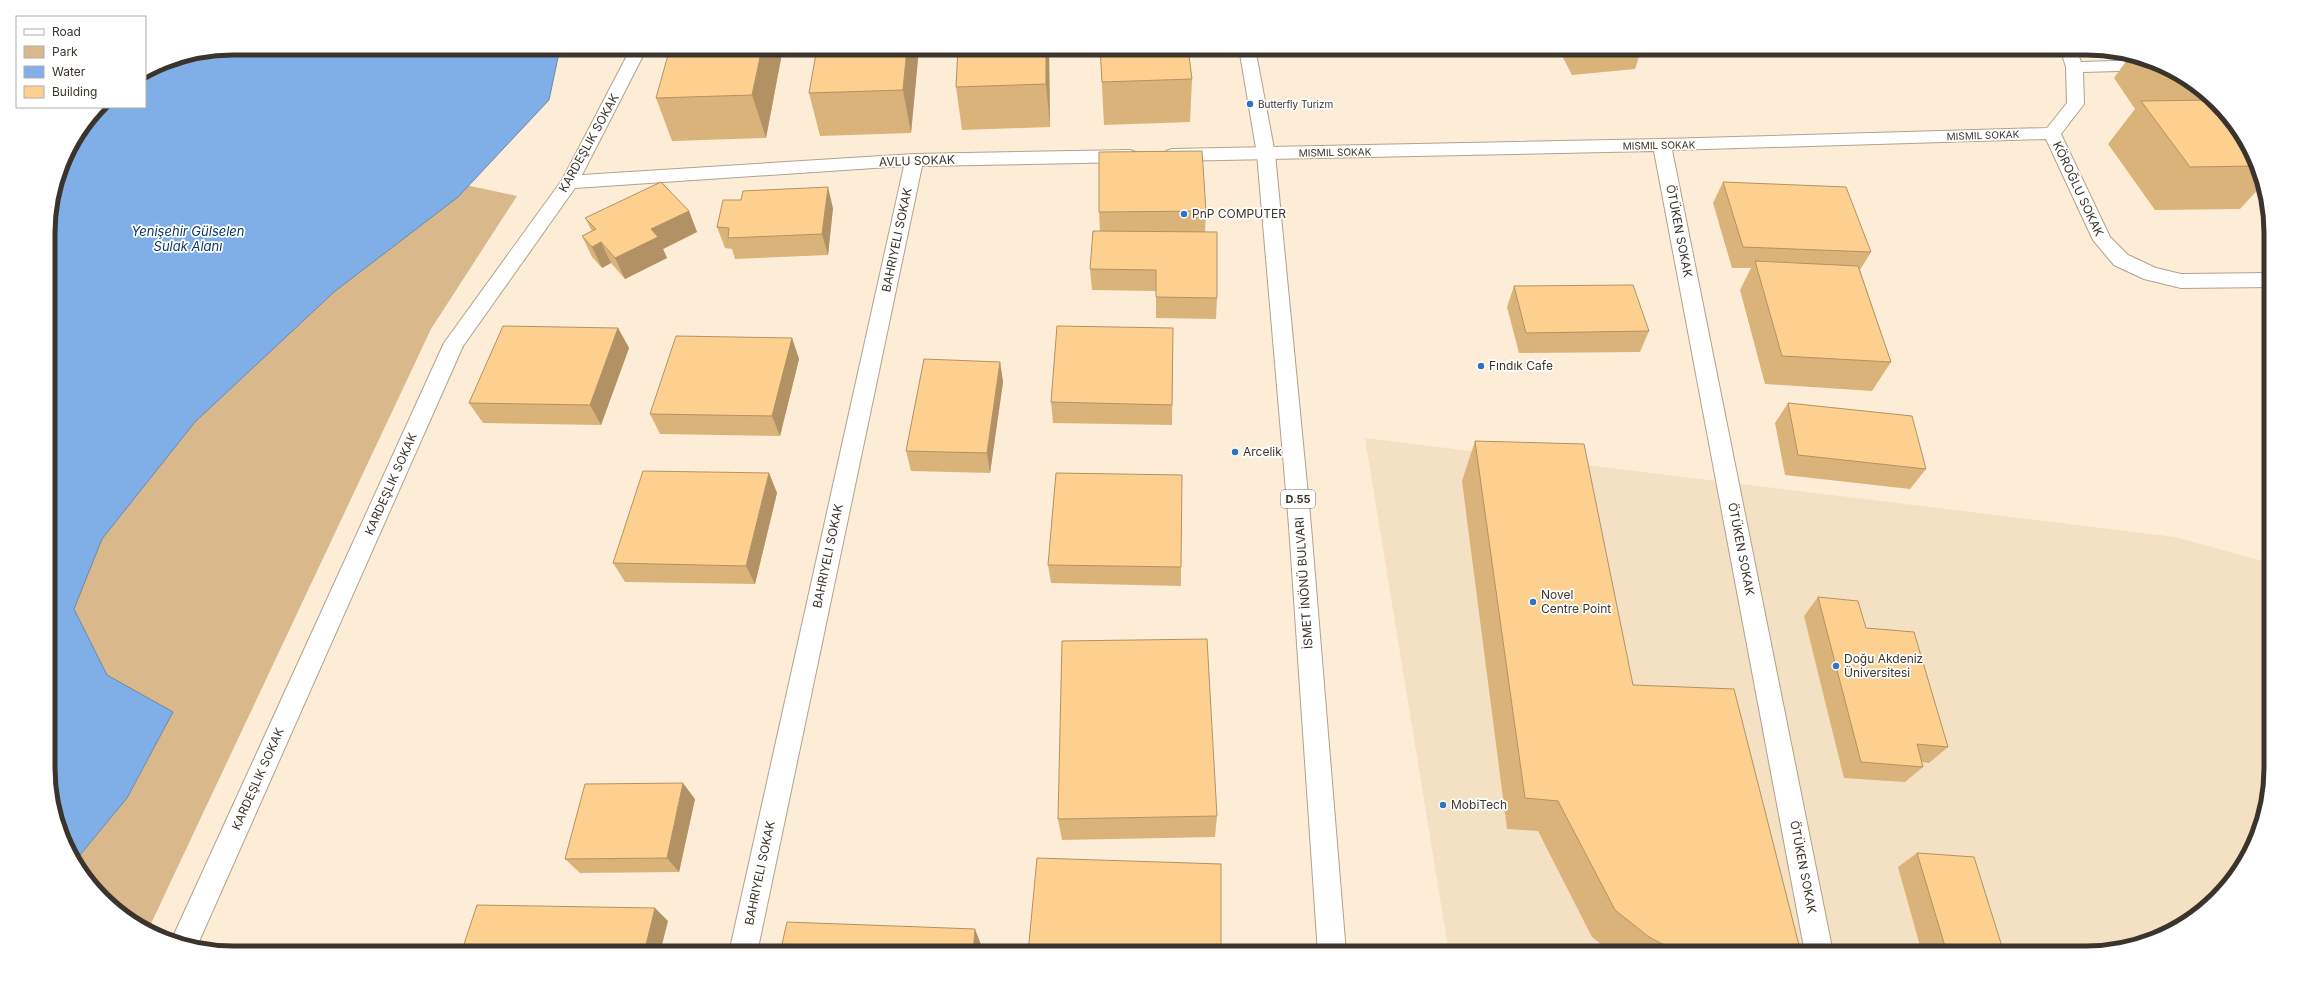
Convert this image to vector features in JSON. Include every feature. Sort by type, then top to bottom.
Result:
[{"type":"street","name":"KARDEŞLIK SOKAK","points":[[186,940],[454,343],[570,182],[636,55]]},
{"type":"street","name":"D.55","points":[[1248,55],[1266,154],[1300,526],[1331,946]]},
{"type":"street","name":"KÖROĞLU SOKAK","points":[[2070,55],[2074,67],[2076,104],[2052,133],[2102,240],[2121,260],[2151,274],[2181,281],[2264,280]]},
{"type":"street","points":[[2074,67],[2146,65]]},
{"type":"street","name":"AVLU SOKAK","points":[[570,182],[914,160],[1662,145],[2052,133]]},
{"type":"street","name":"ÖTÜKEN SOKAK","points":[[1662,145],[1818,946]]},
{"type":"street","name":"BAHRIYELI SOKAK","points":[[745,946],[914,160]]},
{"type":"shaded area","name":"Doğu Akdeniz Üniversitesi","points":[[1365,438],[2175,537],[2264,561],[2264,779],[2261,803],[2255,825],[2246,847],[2234,867],[2220,885],[2203,902],[2185,916],[2165,928],[2143,937],[2121,943],[2097,946],[1448,946]]},
{"type":"green space","points":[[428,177],[517,196],[431,329],[150,926],[134,916],[116,902],[99,885],[85,867],[73,847],[61,815],[55,628],[55,443]]},
{"type":"water","name":"Yenişehir Gülselen Sulak Alanı","points":[[222,55],[559,55],[549,100],[458,197],[334,292],[195,422],[102,539],[74,609],[107,675],[173,712],[127,798],[79,857],[64,825],[58,803],[55,779],[55,222],[58,198],[64,176],[73,154],[85,134],[106,108],[146,108],[146,78],[176,64],[198,58]]},
{"type":"building","points":[[668,55],[761,55],[752,95],[656,98]]},
{"type":"building","points":[[816,55],[906,55],[903,90],[809,93]]},
{"type":"building","points":[[958,55],[1046,55],[1046,84],[956,87]]},
{"type":"building","points":[[1100,55],[1189,55],[1192,79],[1102,82]]},
{"type":"building","points":[[2204,100],[2220,116],[2234,134],[2246,154],[2251,166],[2190,167],[2141,101]]},
{"type":"building","points":[[1202,151],[1206,211],[1099,212],[1099,152]]},
{"type":"building","points":[[661,182],[689,211],[651,229],[658,237],[615,258],[601,242],[592,247],[582,236],[596,229],[585,218]]},
{"type":"building","points":[[1723,182],[1846,187],[1871,252],[1743,247]]},
{"type":"building","points":[[828,187],[822,234],[728,238],[729,228],[717,227],[723,200],[741,200],[743,191]]},
{"type":"building","points":[[1093,231],[1217,232],[1217,298],[1156,297],[1156,270],[1090,269]]},
{"type":"building","points":[[1755,261],[1858,266],[1891,362],[1782,356]]},
{"type":"building","points":[[1633,285],[1649,331],[1526,333],[1514,286]]},
{"type":"building","points":[[503,326],[618,328],[590,405],[469,403]]},
{"type":"building","points":[[1057,326],[1173,328],[1172,405],[1051,402]]},
{"type":"building","points":[[676,336],[792,338],[772,416],[650,414]]},
{"type":"building","points":[[924,359],[1000,362],[987,453],[906,451]]},
{"type":"building","points":[[1788,403],[1912,416],[1926,469],[1798,455]]},
{"type":"building","name":"Novel Centre Point","points":[[1475,441],[1584,444],[1633,685],[1734,689],[1799,946],[1666,946],[1649,937],[1615,910],[1558,801],[1525,798]]},
{"type":"building","points":[[643,471],[769,473],[746,566],[613,563]]},
{"type":"building","points":[[1056,473],[1182,475],[1181,567],[1048,565]]},
{"type":"building","points":[[1818,597],[1858,601],[1866,628],[1914,632],[1948,747],[1917,744],[1923,767],[1861,762]]},
{"type":"building","points":[[1207,639],[1217,816],[1058,819],[1062,641]]},
{"type":"building","points":[[683,783],[667,858],[565,859],[585,784]]},
{"type":"building","points":[[1917,853],[1974,857],[2002,946],[1945,946]]},
{"type":"building","points":[[1037,858],[1221,864],[1221,946],[1029,946]]},
{"type":"building","points":[[477,905],[655,908],[646,946],[463,946]]},
{"type":"building","points":[[787,922],[975,929],[974,946],[782,946]]},
{"type":"place","name":"Butterfly Turizm","points":[[1250,104]]},
{"type":"place","name":"PnP COMPUTER","points":[[1184,214]]},
{"type":"place","name":"Fındık Cafe","points":[[1481,366]]},
{"type":"place","name":"Arcelik","points":[[1235,452]]},
{"type":"place","name":"Novel Centre Point","points":[[1533,602]]},
{"type":"place","name":"Doğu Akdeniz Üniversitesi","points":[[1836,666]]},
{"type":"place","name":"MobiTech","points":[[1443,805]]}]
